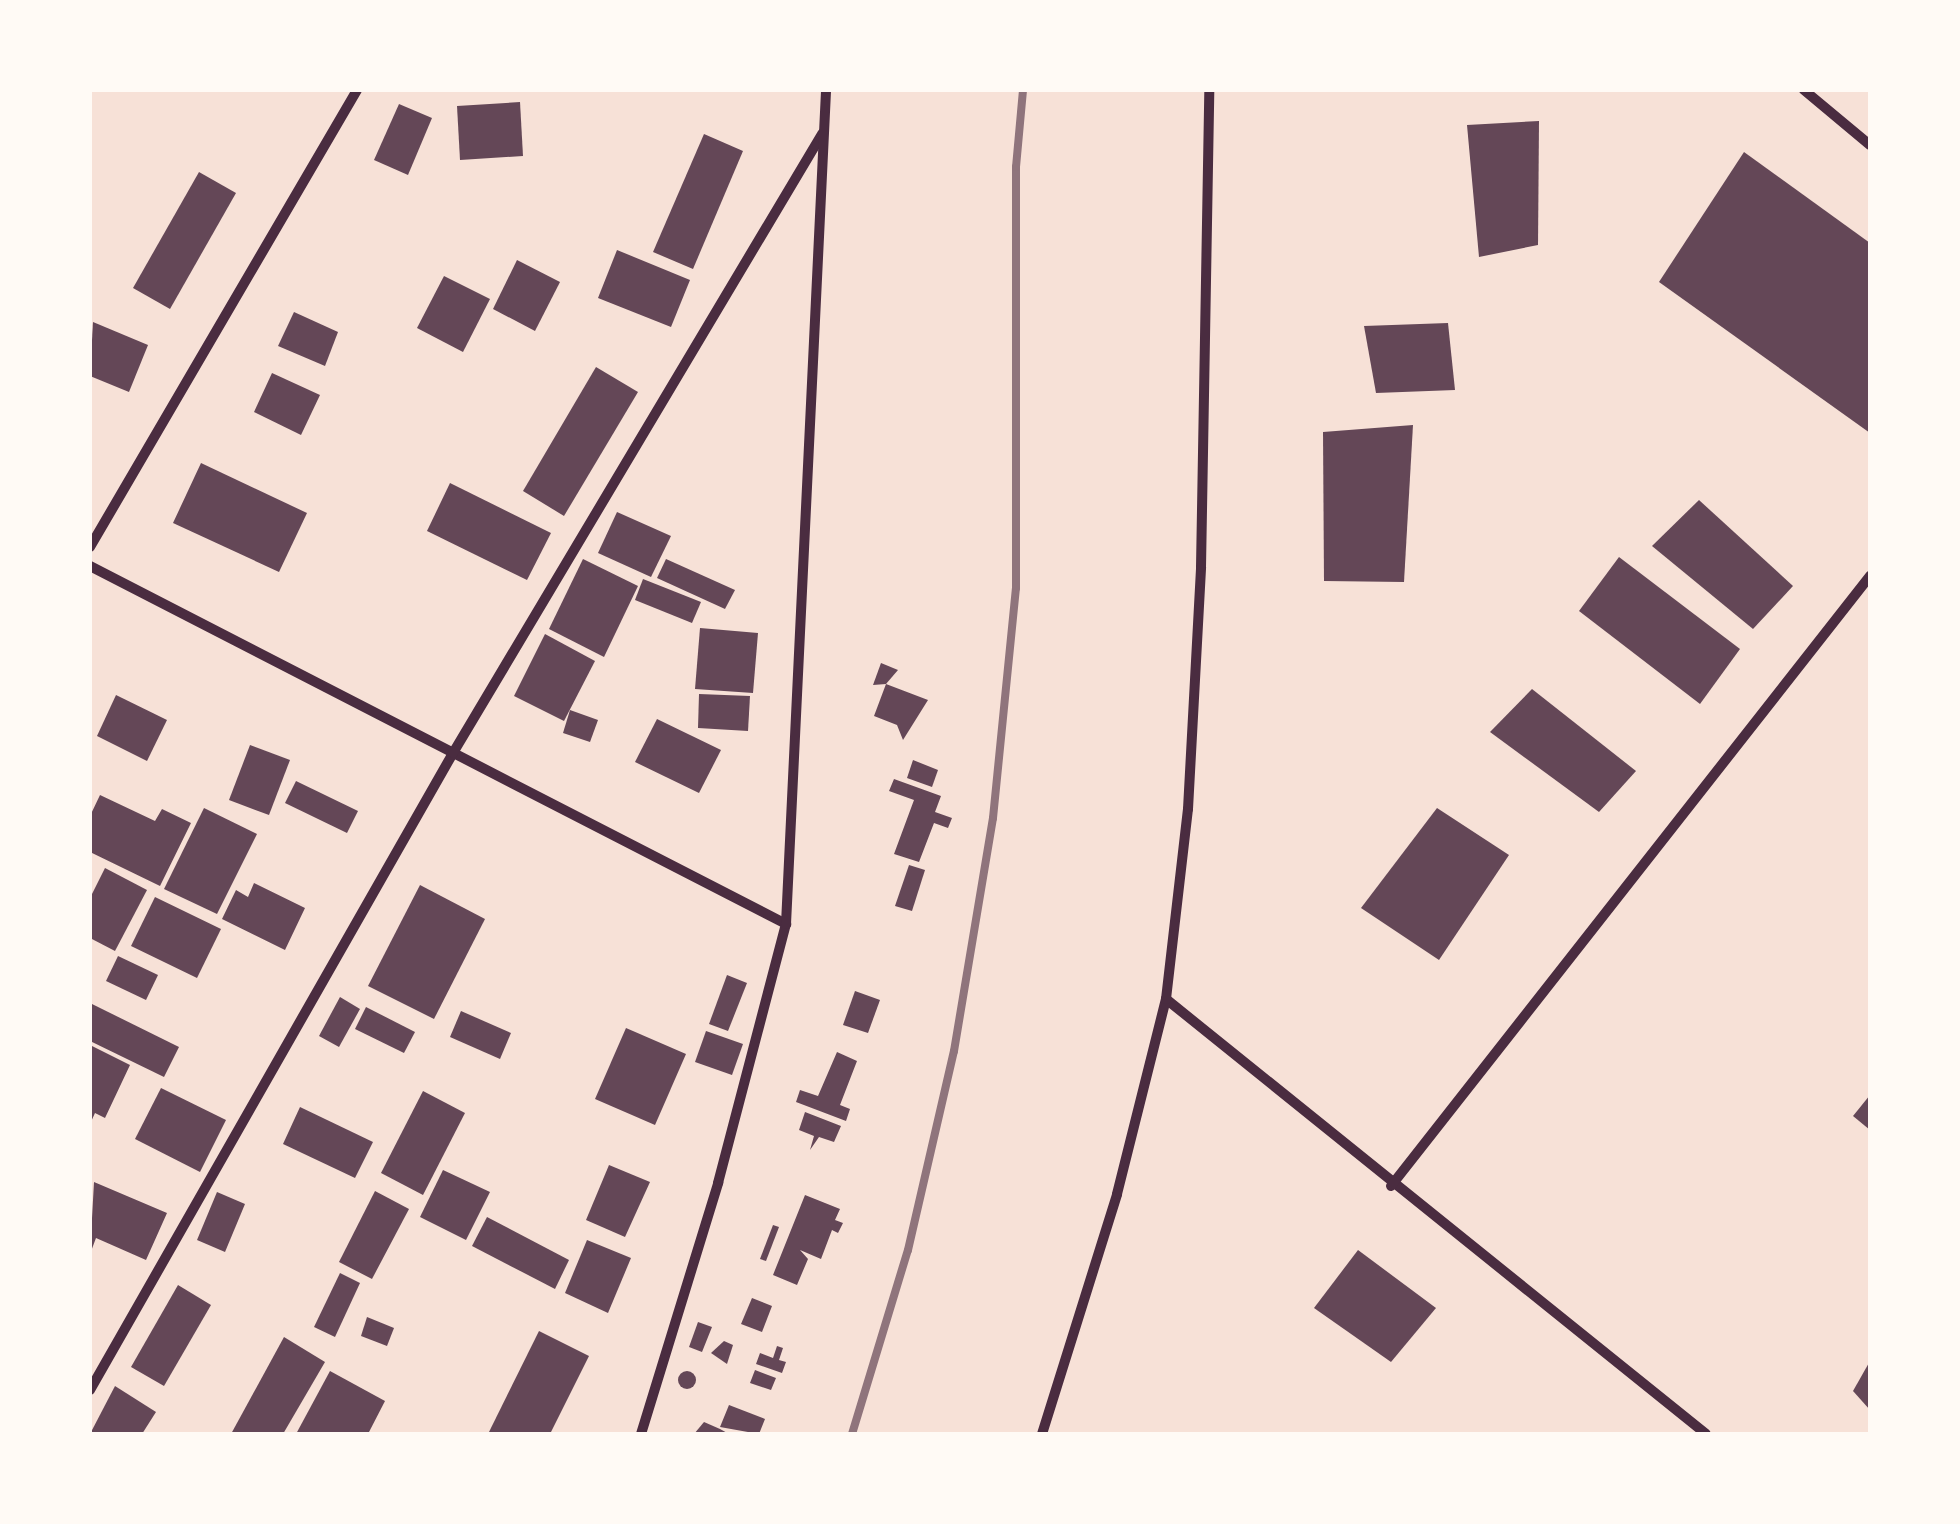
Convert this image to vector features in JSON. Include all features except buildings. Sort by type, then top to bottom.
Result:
[{"type":"street","points":[[90,547],[357,90]]},
{"type":"street","points":[[640,1434],[718,1183],[786,924],[826,90]]},
{"type":"street","points":[[1042,1434],[1116,1194],[1166,999],[1188,810],[1200,586],[1209,90]]},
{"type":"street","points":[[1804,90],[1870,145]]},
{"type":"street","points":[[90,1390],[453,753],[822,134]]},
{"type":"street","points":[[90,566],[786,924]]},
{"type":"street","points":[[1391,1186],[1870,576]]},
{"type":"street","points":[[1166,999],[1391,1186],[1706,1434]]},
{"type":"railway","points":[[852,1434],[908,1250],[954,1051],[993,818],[1016,588],[1016,167],[1023,90]]}]
